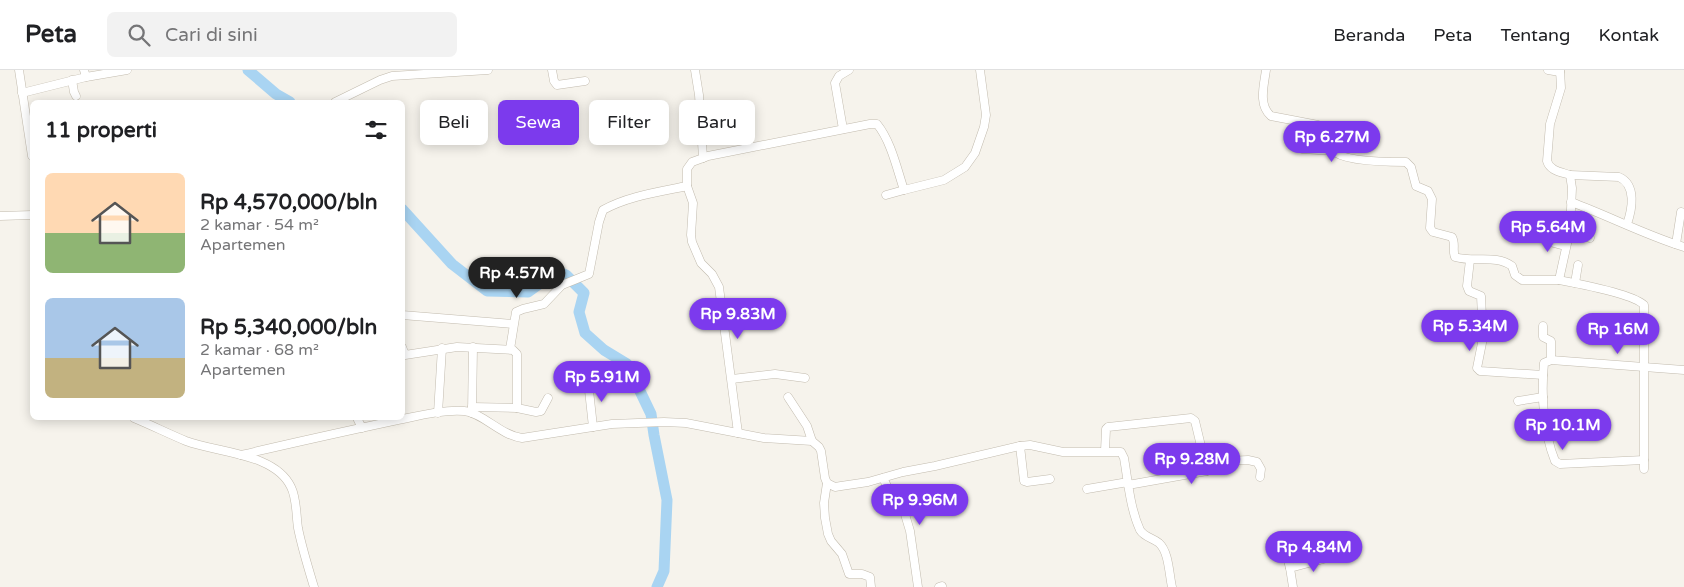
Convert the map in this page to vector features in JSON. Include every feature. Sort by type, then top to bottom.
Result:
[{"type":"street","points":[[19,70],[30,128]]},
{"type":"street","points":[[22,93],[72,80],[85,74],[127,70]]},
{"type":"street","points":[[339,100],[392,76],[488,70]]},
{"type":"street","points":[[552,70],[554,82],[557,85],[585,81]]},
{"type":"street","points":[[695,70],[699,95],[703,158]]},
{"type":"street","points":[[843,129],[835,83],[838,76],[848,70]]},
{"type":"street","points":[[886,195],[944,180],[965,168],[975,153],[984,127],[986,114],[980,70]]},
{"type":"street","points":[[1266,70],[1263,105],[1266,111],[1271,116],[1318,125],[1323,128],[1335,151]]},
{"type":"street","points":[[1548,70],[1560,71],[1561,88],[1549,129],[1548,164],[1554,169],[1570,175],[1619,177],[1626,180],[1633,206],[1627,224]]},
{"type":"street","points":[[72,80],[76,96]]},
{"type":"street","points":[[738,433],[719,287],[712,274],[701,263],[692,242],[693,203],[686,186],[687,169],[690,164],[708,156],[877,124],[882,130],[904,190]]},
{"type":"street","points":[[1302,148],[1335,151],[1344,157],[1379,162],[1406,162],[1411,167],[1416,186],[1428,191],[1432,199],[1430,228],[1433,232],[1452,237],[1455,244],[1453,253],[1455,257],[1470,260],[1496,259],[1512,266],[1515,276],[1522,280],[1559,280],[1575,283],[1634,298],[1644,305],[1644,469]]},
{"type":"street","points":[[1559,280],[1570,230],[1570,175]]},
{"type":"street","points":[[510,349],[516,312],[548,302],[554,292],[571,281],[589,274],[603,210],[636,197],[686,186]]},
{"type":"street","points":[[1571,202],[1680,246],[1681,212]]},
{"type":"street","points":[[0,216],[30,215]]},
{"type":"street","points":[[1570,230],[1590,238]]},
{"type":"street","points":[[1539,236],[1550,242],[1565,246]]},
{"type":"street","points":[[1470,260],[1468,290],[1482,296],[1483,338],[1477,368],[1480,370],[1543,375]]},
{"type":"street","points":[[1575,283],[1578,265]]},
{"type":"street","points":[[405,314],[513,324]]},
{"type":"street","points":[[1543,326],[1543,337],[1551,341],[1551,360]]},
{"type":"street","points":[[472,410],[473,347]]},
{"type":"street","points":[[405,353],[442,348],[473,347],[516,351],[517,408]]},
{"type":"street","points":[[438,413],[442,348]]},
{"type":"street","points":[[1644,460],[1557,463],[1551,449],[1543,397],[1544,362],[1551,360],[1684,370]]},
{"type":"street","points":[[732,380],[776,374],[805,378]]},
{"type":"street","points":[[588,381],[593,426]]},
{"type":"street","points":[[788,397],[808,426],[812,441],[821,451],[824,478],[827,484],[824,503],[825,518],[831,541],[842,554],[850,574],[862,574],[870,577],[871,587]]},
{"type":"street","points":[[1518,401],[1543,397]]},
{"type":"street","points":[[405,420],[453,411],[517,408],[536,412],[540,410],[548,398]]},
{"type":"street","points":[[472,410],[511,436],[522,438],[593,426],[664,422],[686,423],[764,438],[812,441]]},
{"type":"street","points":[[1105,451],[1106,429],[1108,428],[1191,418],[1195,420],[1207,471]]},
{"type":"street","points":[[139,420],[187,441],[241,455],[275,468],[291,486],[299,530],[314,587]]},
{"type":"street","points":[[358,420],[362,428]]},
{"type":"street","points":[[241,455],[403,420]]},
{"type":"street","points":[[827,484],[835,487],[883,478],[1020,446],[1030,445],[1063,452],[1121,452],[1141,532],[1158,541],[1163,550],[1172,587]]},
{"type":"street","points":[[1020,446],[1024,481],[1050,479]]},
{"type":"street","points":[[1087,489],[1207,471],[1228,461],[1252,460],[1259,465],[1260,477]]},
{"type":"street","points":[[883,478],[890,494],[904,511],[918,587]]},
{"type":"street","points":[[1285,549],[1293,587]]},
{"type":"street","points":[[1290,568],[1331,557]]},
{"type":"waterway","points":[[248,70],[276,94],[286,100]]},
{"type":"waterway","points":[[405,212],[452,264],[487,291],[528,292],[557,271],[566,275],[584,293],[579,312],[585,333],[604,350],[627,364],[651,414],[667,500],[664,571],[657,587]]}]
